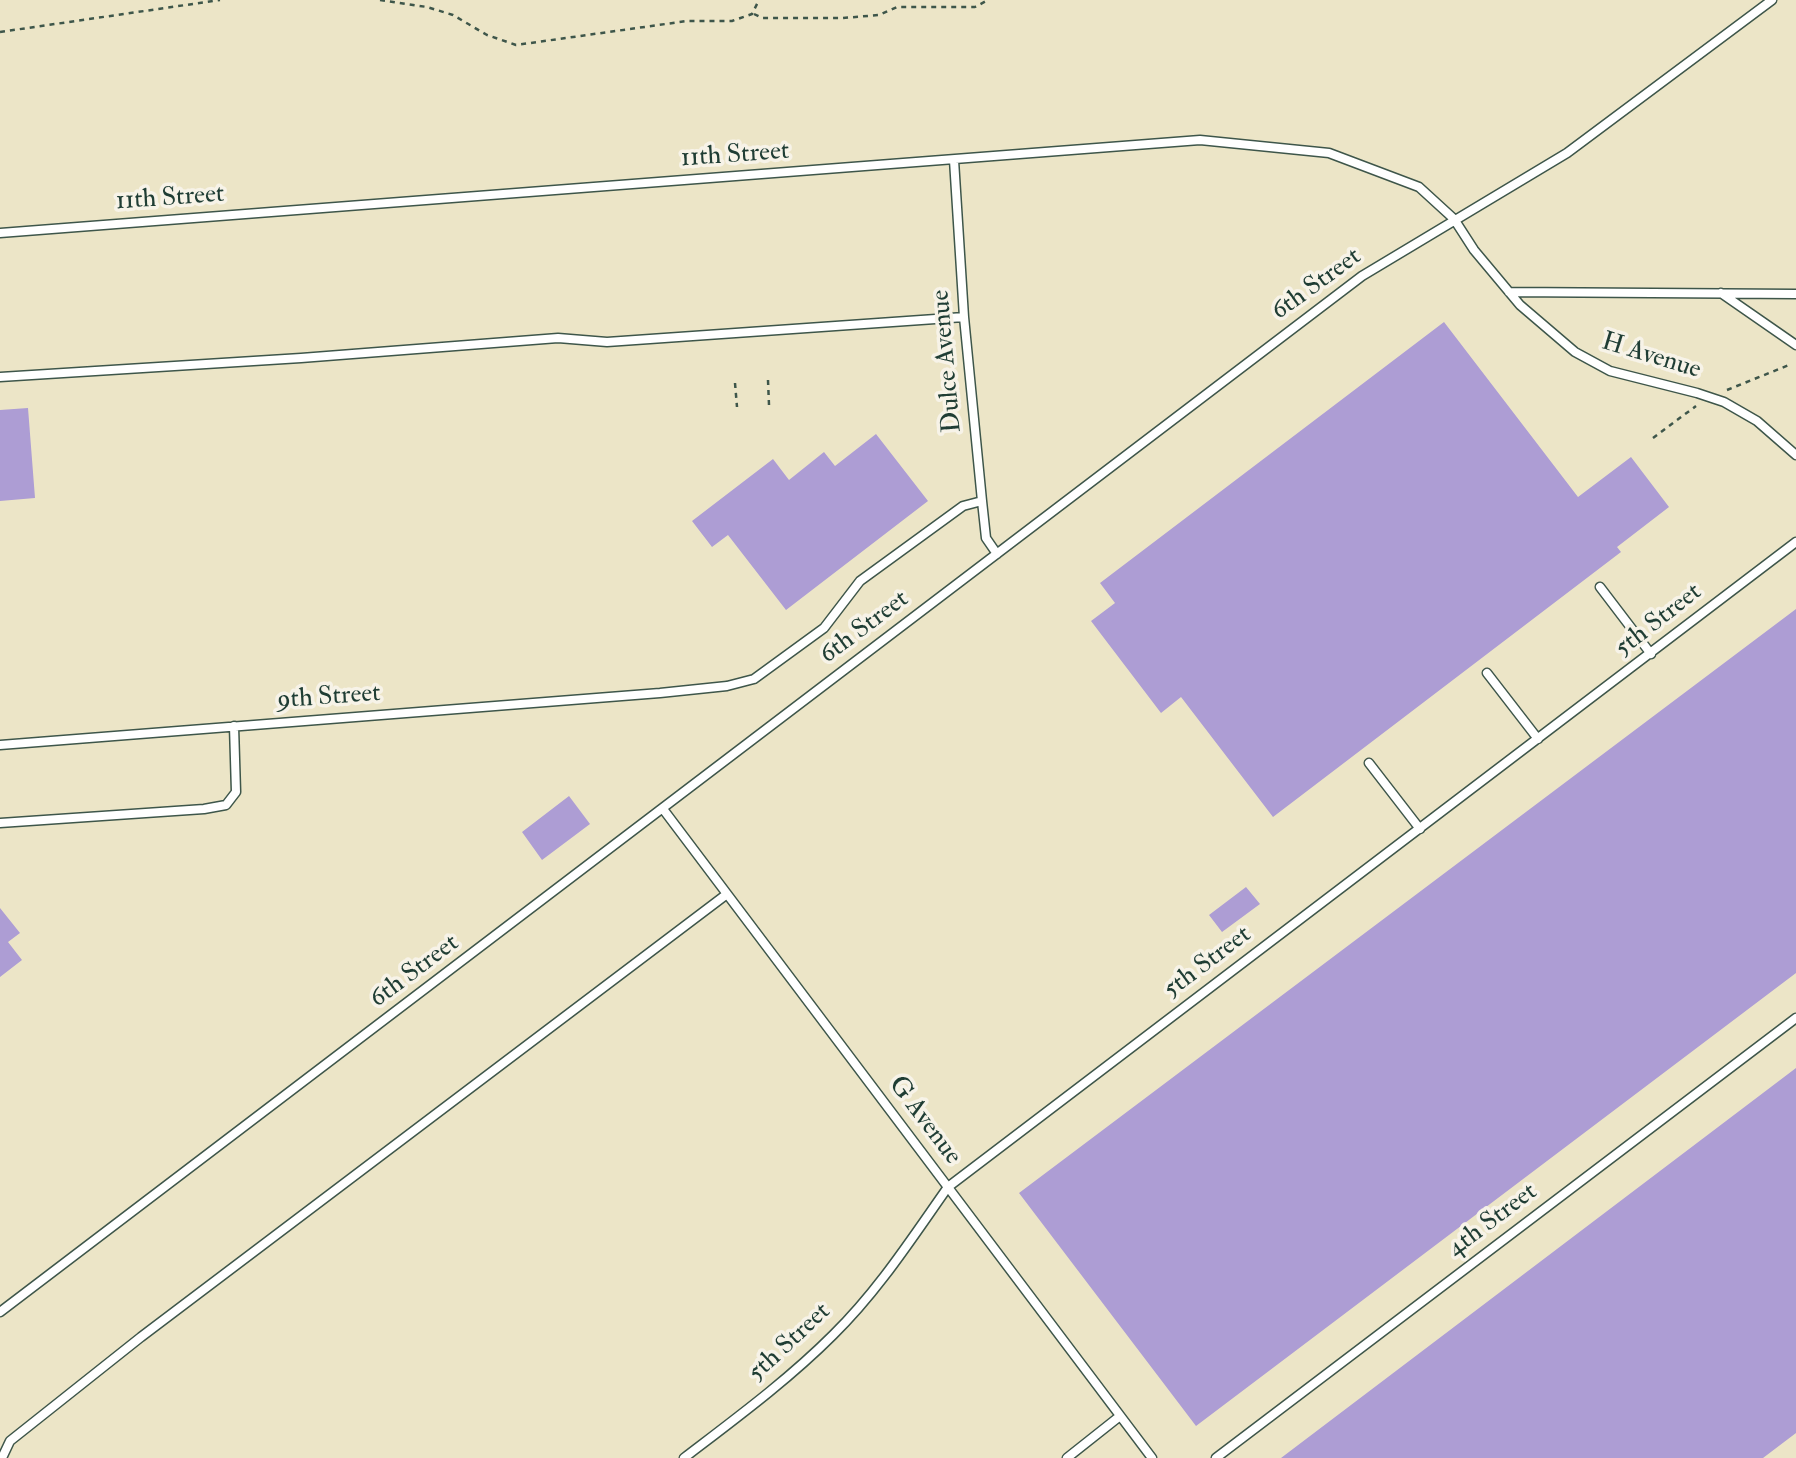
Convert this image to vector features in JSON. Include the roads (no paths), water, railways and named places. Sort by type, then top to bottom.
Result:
[{"type":"lane","name":"6th Street","points":[[0,1312],[1362,276],[1567,153],[1772,0]]},
{"type":"lane","name":"11th Street","points":[[0,233],[1200,140],[1329,153],[1419,187],[1454,219]]},
{"type":"lane","name":"Dulce Avenue","points":[[954,160],[964,317],[986,538],[997,554]]},
{"type":"lane","name":"H Avenue","points":[[1454,219],[1474,250],[1509,292],[1554,337],[1591,363],[1610,371],[1724,402],[1757,421],[1796,455]]},
{"type":"lane","points":[[1509,292],[1796,295]]},
{"type":"lane","points":[[1721,293],[1796,345]]},
{"type":"lane","points":[[0,377],[558,338],[607,342],[964,317]]},
{"type":"lane","name":"9th Street","points":[[0,745],[660,693],[727,686],[754,680],[824,628],[860,581],[963,506],[982,501]]},
{"type":"lane","name":"5th Street","points":[[684,1458],[755,1403],[834,1335],[889,1270],[948,1187],[1796,542]]},
{"type":"lane","points":[[1600,587],[1651,654]]},
{"type":"lane","points":[[1487,673],[1538,739]]},
{"type":"lane","points":[[0,823],[204,809],[226,804],[236,792],[234,726]]},
{"type":"lane","points":[[1369,762],[1420,829]]},
{"type":"lane","name":"G Avenue","points":[[663,809],[1152,1458]]},
{"type":"lane","points":[[2,1458],[10,1441],[141,1337],[727,894]]},
{"type":"lane","name":"4th Street","points":[[1216,1458],[1796,1018]]},
{"type":"lane","points":[[1067,1458],[1120,1416]]}]
